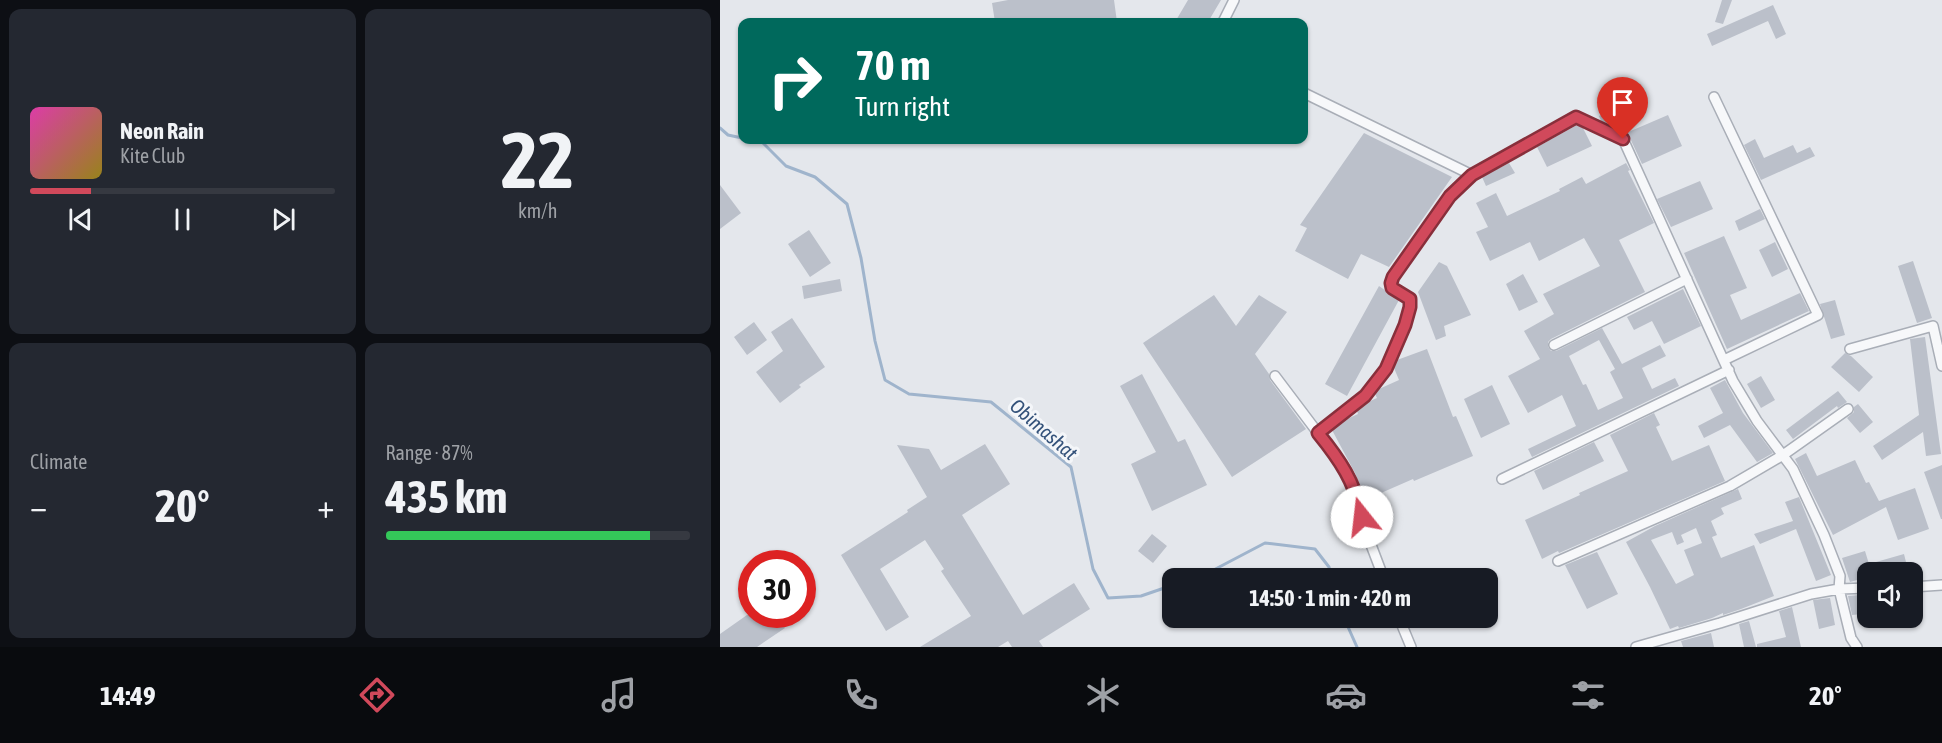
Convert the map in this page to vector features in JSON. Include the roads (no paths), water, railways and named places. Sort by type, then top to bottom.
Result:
[{"type":"street","points":[[1224,18],[1234,0]]},
{"type":"street","points":[[1308,95],[1472,175]]},
{"type":"street","points":[[1714,97],[1818,315],[1724,360]]},
{"type":"street","points":[[1318,433],[1365,396],[1386,369],[1405,325],[1410,307],[1410,299],[1392,288],[1393,277],[1450,196],[1472,175],[1576,117],[1623,139],[1729,370],[1757,421],[1793,469],[1824,535],[1840,576],[1839,589],[1851,638],[1857,647]]},
{"type":"street","points":[[1554,345],[1687,279]]},
{"type":"street","points":[[1850,349],[1934,326],[1942,366]]},
{"type":"street","points":[[1502,479],[1729,370]]},
{"type":"street","points":[[1275,376],[1349,476],[1380,568]]},
{"type":"street","points":[[1558,561],[1730,486],[1783,455],[1848,409]]},
{"type":"street","points":[[1923,586],[1942,585]]},
{"type":"street","points":[[1636,647],[1811,594],[1857,588]]},
{"type":"street","points":[[1404,628],[1411,647]]},
{"type":"waterway","name":"Obimashat","points":[[720,128],[728,135],[738,137]]},
{"type":"waterway","name":"Obimashat","points":[[764,144],[786,166],[815,177],[847,204],[861,258],[875,341],[885,380],[909,394],[991,402],[1071,467],[1093,569],[1108,598],[1141,596],[1162,589]]},
{"type":"waterway","name":"Obimashat","points":[[1217,568],[1265,543],[1315,549],[1329,568]]},
{"type":"waterway","name":"Obimashat","points":[[1348,628],[1357,647]]}]
